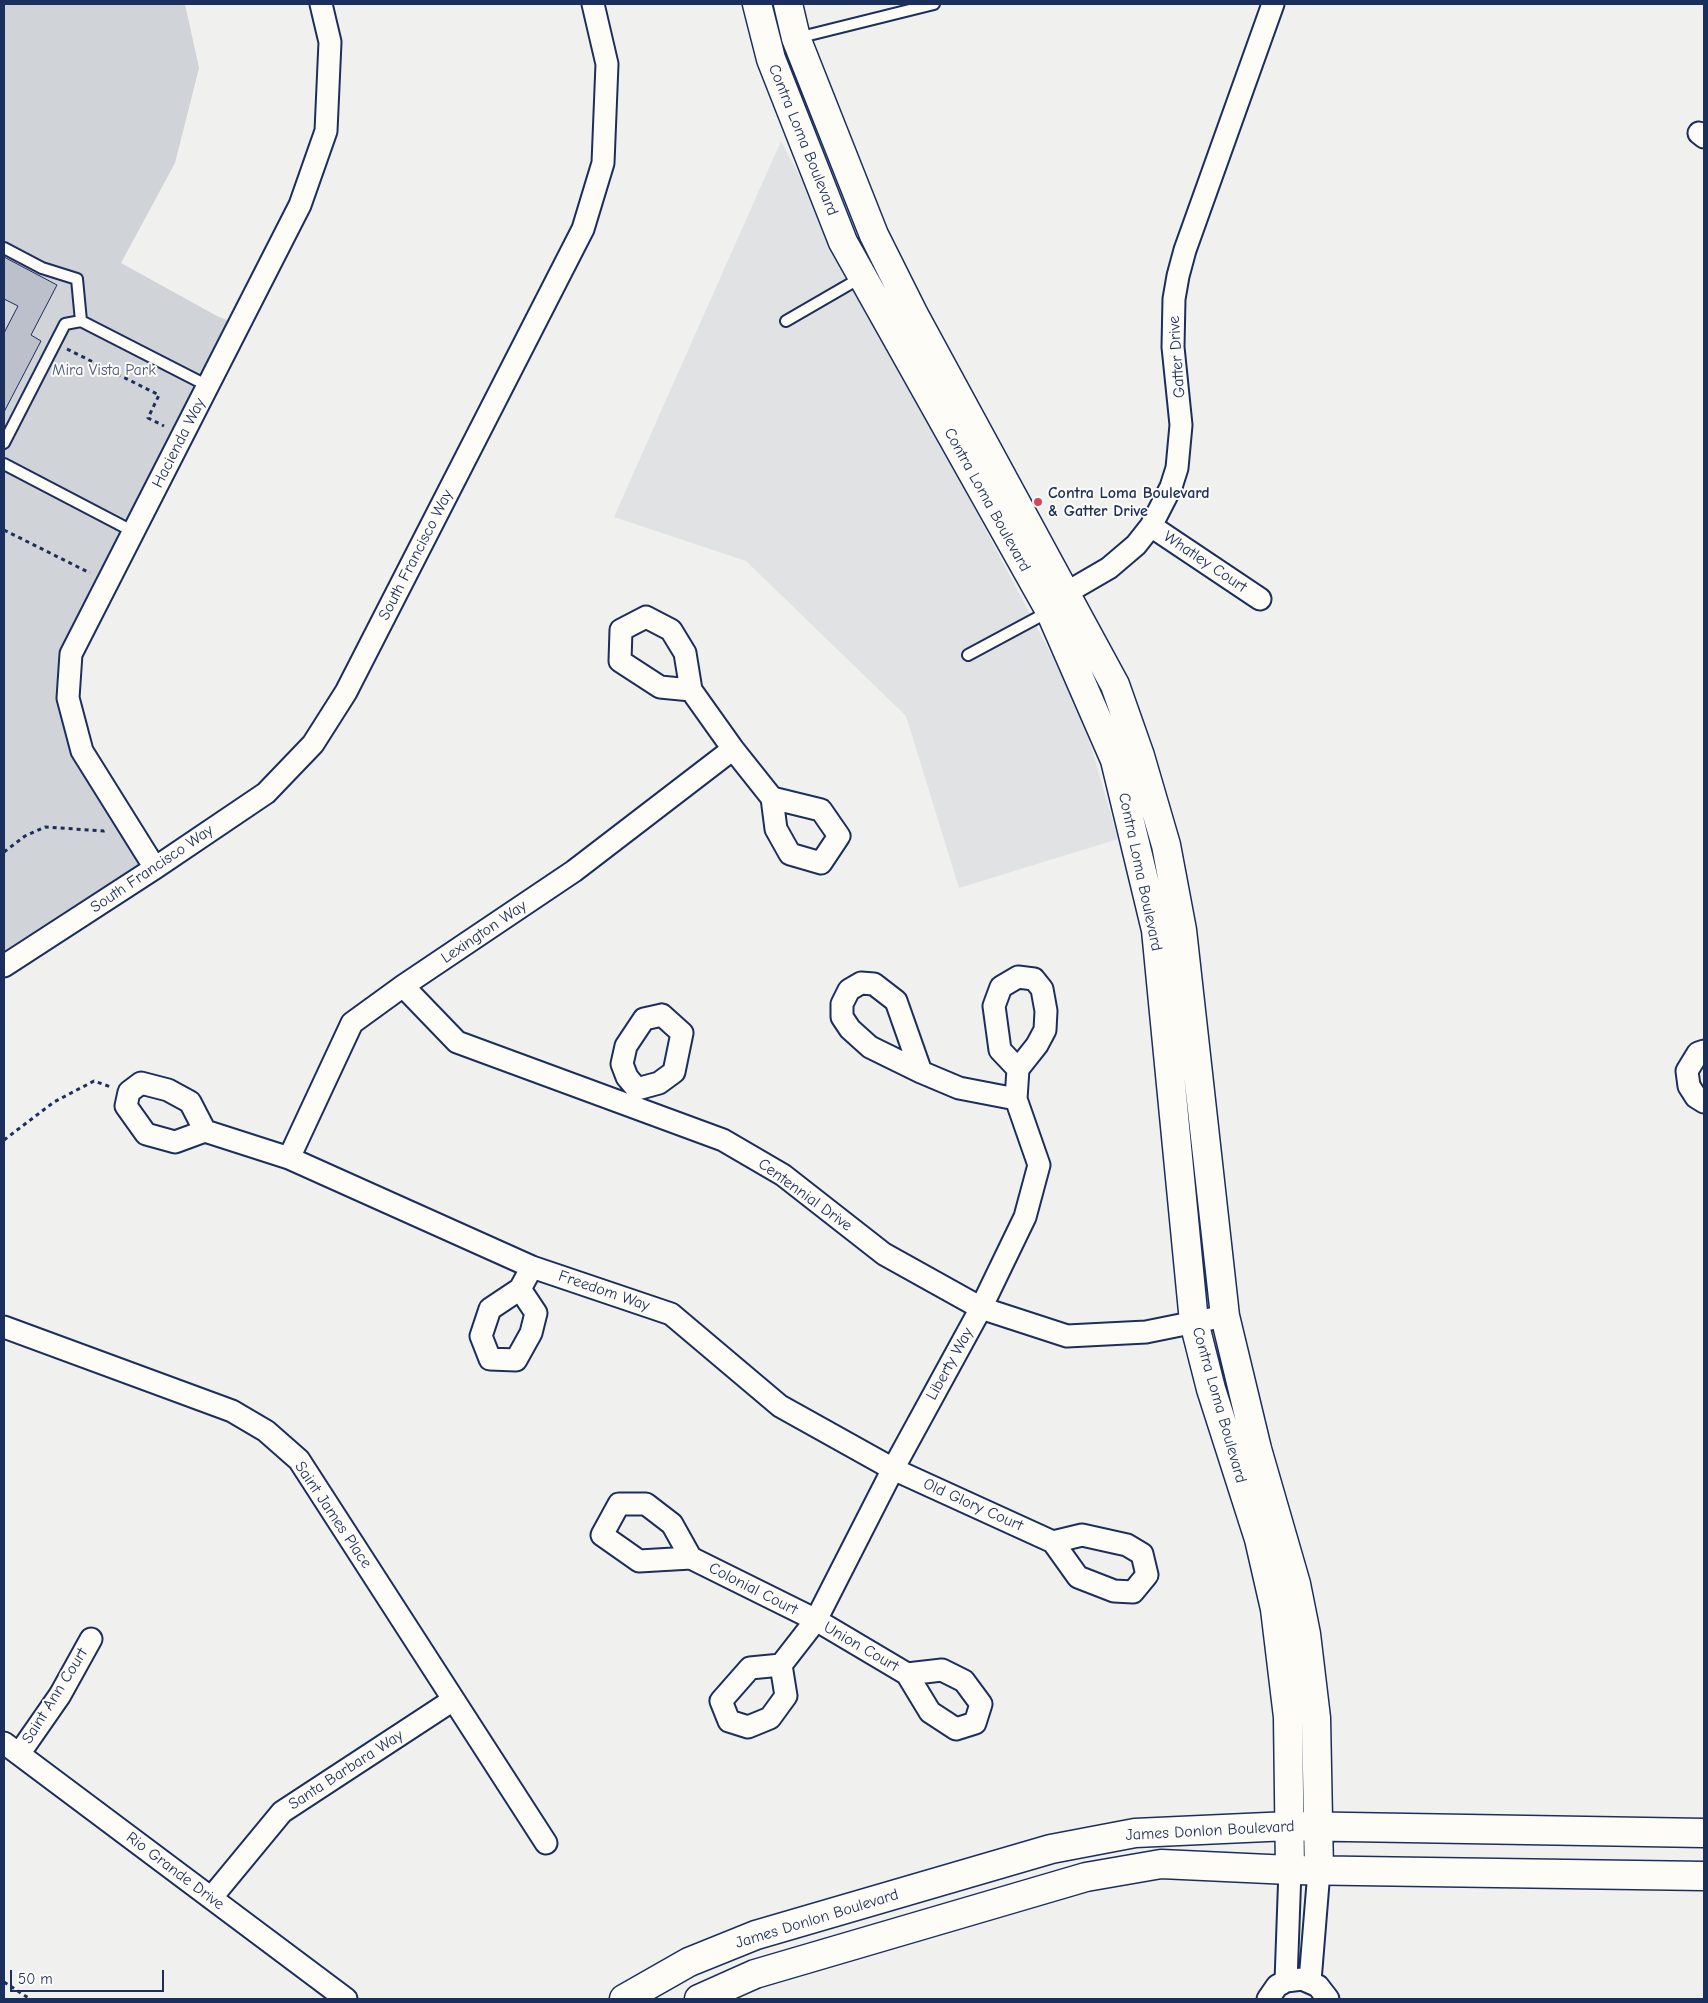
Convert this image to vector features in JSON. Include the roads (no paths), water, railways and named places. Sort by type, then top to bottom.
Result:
[{"type":"main road","name":"Contra Loma Boulevard","points":[[757,4],[771,59],[844,242],[1058,602],[1115,685],[1140,756],[1166,845],[1182,930],[1225,1316],[1256,1449],[1296,1584],[1304,1625],[1316,1718],[1320,1826],[1319,1871]]},
{"type":"main road","name":"Contra Loma Boulevard","points":[[788,4],[796,38],[874,235],[1058,602],[1115,760],[1156,930],[1194,1322],[1211,1389],[1259,1539],[1276,1609],[1288,1717],[1290,1870]]},
{"type":"main road","name":"James Donlon Boulevard","points":[[624,1999],[689,1962],[756,1935],[1051,1849],[1135,1833],[1320,1826],[1704,1833]]},
{"type":"main road","name":"James Donlon Boulevard","points":[[699,1999],[754,1974],[1086,1877],[1161,1864],[1319,1871],[1704,1876]]},
{"type":"street","name":"Hacienda Way","points":[[156,868],[82,751],[68,698],[71,654],[300,205],[326,131],[330,42],[321,4]]},
{"type":"street","name":"South Francisco Way","points":[[4,966],[156,868],[266,793],[313,744],[346,692],[583,229],[603,163],[607,64],[593,4]]},
{"type":"street","name":"Gatter Drive","points":[[1058,602],[1109,568],[1136,545],[1151,526],[1171,487],[1180,445],[1181,425],[1173,325],[1178,276],[1185,250],[1272,4]]},
{"type":"street","name":"Whatley Court","points":[[1151,526],[1260,598]]},
{"type":"street","points":[[691,690],[733,749],[772,798]]},
{"type":"street","name":"Lexington Way","points":[[289,1158],[352,1023],[403,986],[574,871],[733,749]]},
{"type":"street","name":"Centennial Drive","points":[[403,986],[457,1042],[633,1098],[723,1140],[783,1175],[884,1254],[981,1308],[1067,1336],[1146,1332],[1225,1316]]},
{"type":"street","points":[[1704,1050],[1698,1053],[1687,1071],[1689,1086],[1696,1097],[1704,1102]]},
{"type":"street","points":[[921,1072],[959,1088],[1016,1099],[1018,1069]]},
{"type":"street","points":[[141,1084],[168,1090],[190,1102],[204,1131],[175,1142],[146,1134],[126,1106],[129,1092],[141,1084]]},
{"type":"street","name":"Liberty Way","points":[[780,1665],[816,1620],[893,1469],[981,1308],[1026,1217],[1039,1165],[1016,1099]]},
{"type":"street","name":"Freedom Way","points":[[204,1131],[289,1158],[532,1267],[671,1314],[780,1406],[893,1469]]},
{"type":"street","points":[[520,1289],[532,1267]]},
{"type":"street","name":"Saint James Place","points":[[4,1327],[232,1411],[266,1431],[299,1460],[546,1843]]},
{"type":"street","name":"Old Glory Court","points":[[893,1469],[1053,1542]]},
{"type":"street","name":"Colonial Court","points":[[691,1558],[816,1620]]},
{"type":"street","name":"Union Court","points":[[816,1620],[907,1674]]},
{"type":"street","name":"Saint Ann Court","points":[[11,1748],[60,1695],[91,1639]]},
{"type":"street","name":"Santa Barbara Way","points":[[211,1898],[282,1812],[453,1700]]},
{"type":"street","name":"Rio Grande Drive","points":[[11,1748],[346,1999]]},
{"type":"street","points":[[1286,1981],[1290,1870]]},
{"type":"street","points":[[1310,1981],[1319,1871]]},
{"type":"street","points":[[1268,1999],[1277,1986],[1286,1981],[1302,1979],[1318,1986],[1328,1999]]},
{"type":"lane","points":[[796,38],[934,4]]},
{"type":"lane","points":[[4,248],[42,268],[77,279],[81,321]]},
{"type":"lane","points":[[786,320],[863,276]]},
{"type":"lane","points":[[4,443],[65,324],[81,321],[208,386]]},
{"type":"lane","points":[[4,464],[134,532]]},
{"type":"lane","points":[[968,655],[1058,602]]},
{"type":"place","name":"Contra Loma Boulevard & Gatter Drive","points":[[1038,502]]},
{"type":"park label","name":"Mira Vista Park","points":[[104,370]]}]
